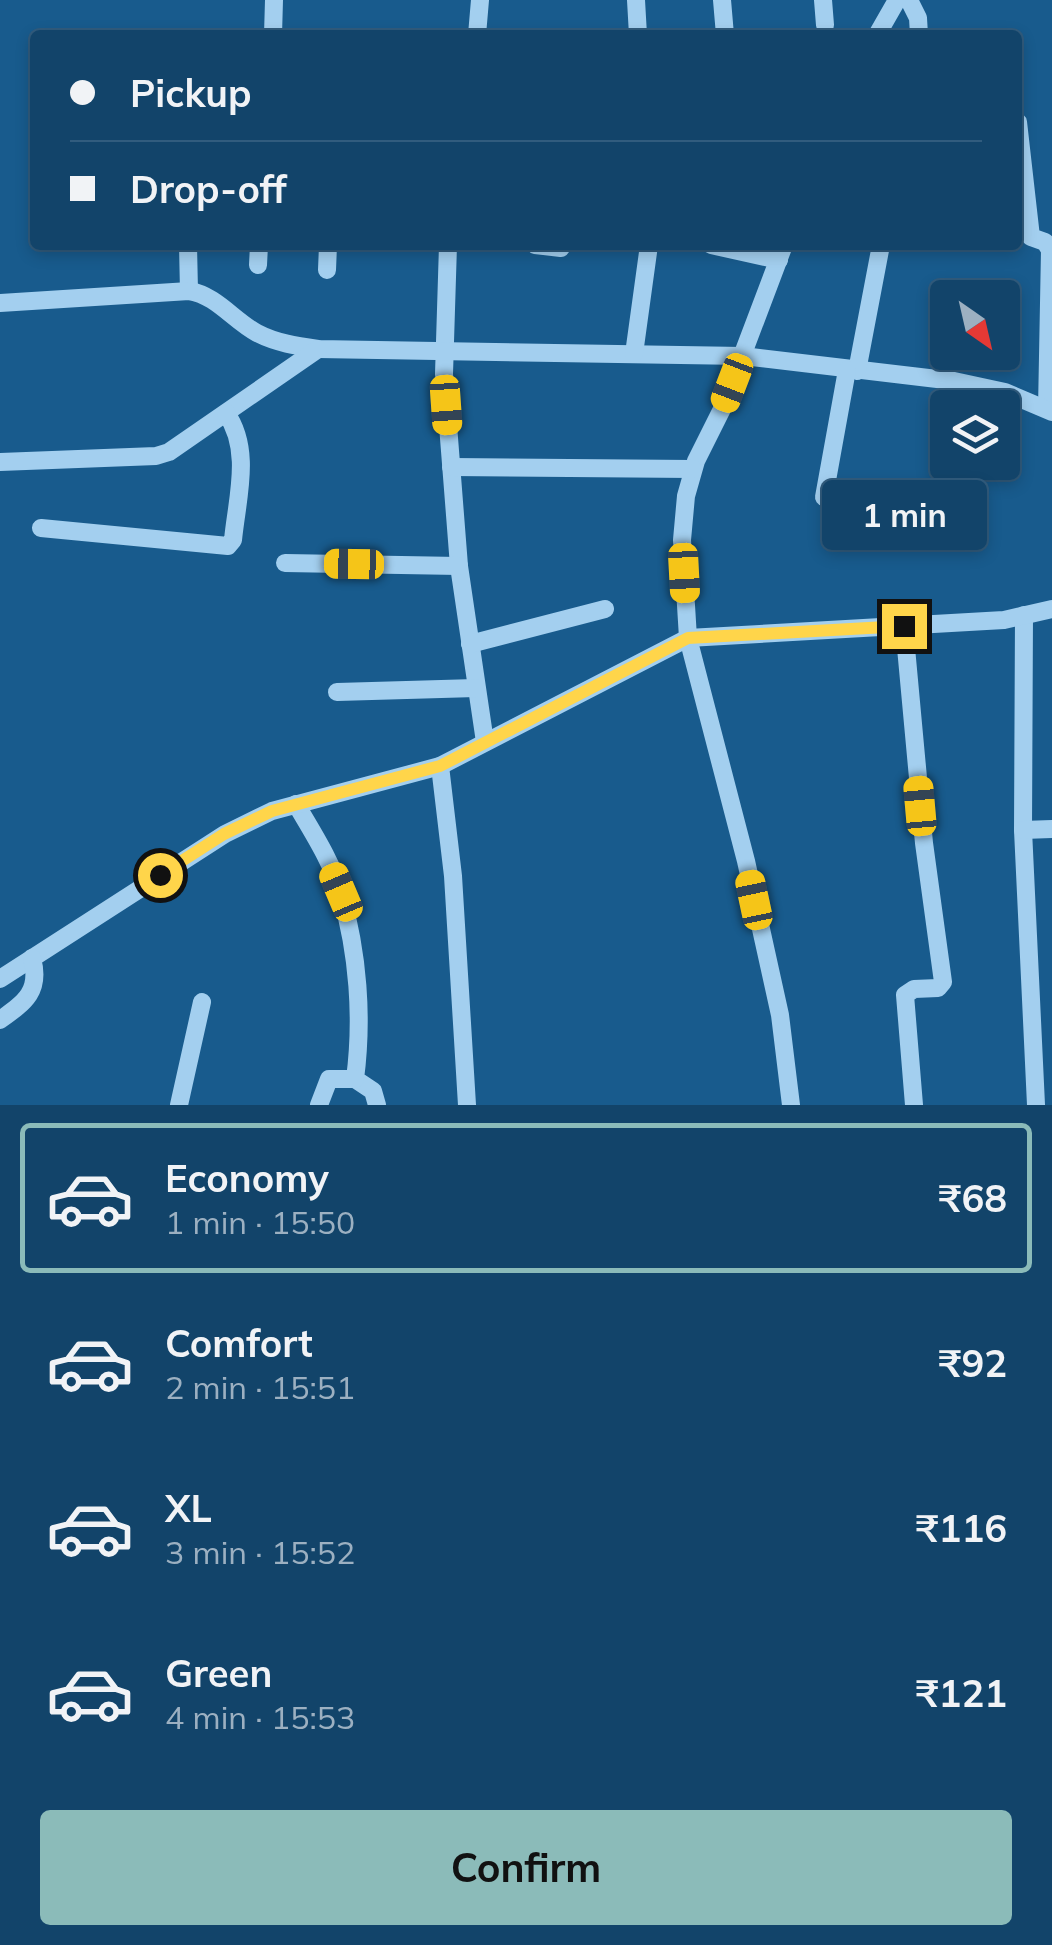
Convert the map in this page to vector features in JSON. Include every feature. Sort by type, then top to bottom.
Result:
[{"type":"street","points":[[273,30],[274,0]]},
{"type":"street","points":[[477,30],[480,0]]},
{"type":"street","points":[[636,0],[638,30]]},
{"type":"street","points":[[722,0],[725,30]]},
{"type":"street","points":[[822,0],[824,24]]},
{"type":"street","points":[[881,30],[897,0]]},
{"type":"street","points":[[909,0],[918,18],[919,30]]},
{"type":"street","points":[[0,302],[189,291],[213,300],[258,334],[318,350],[743,356],[954,380],[1005,392],[1049,410],[1050,250],[1045,242],[1031,237],[1022,157]]},
{"type":"street","points":[[188,250],[189,291]]},
{"type":"street","points":[[258,264],[259,250]]},
{"type":"street","points":[[327,270],[328,250]]},
{"type":"street","points":[[448,250],[442,351],[458,566],[485,742]]},
{"type":"street","points":[[634,354],[648,250]]},
{"type":"street","points":[[757,250],[782,253],[694,470],[686,496],[682,540],[688,638],[780,1014],[791,1105]]},
{"type":"street","points":[[824,498],[880,250]]},
{"type":"street","points":[[0,462],[156,456],[168,452],[318,350]]},
{"type":"street","points":[[41,528],[228,546],[233,540],[242,446],[226,413]]},
{"type":"street","points":[[451,467],[694,470]]},
{"type":"street","points":[[285,563],[458,566]]},
{"type":"street","points":[[470,644],[605,609]]},
{"type":"street","points":[[0,979],[224,834],[272,811],[440,766],[688,638],[1004,620],[1052,609]]},
{"type":"street","points":[[1024,615],[1023,830],[1043,1055],[1036,1105]]},
{"type":"street","points":[[904,626],[924,843],[943,982],[938,988],[914,990],[906,996],[914,1105]]},
{"type":"street","points":[[337,692],[476,688]]},
{"type":"street","points":[[440,766],[453,876],[467,1105]]},
{"type":"street","points":[[296,804],[341,892],[360,1002],[356,1079]]},
{"type":"street","points":[[1023,830],[1052,829]]},
{"type":"street","points":[[0,1020],[32,993],[36,982],[32,958]]},
{"type":"street","points":[[180,1105],[202,1002]]},
{"type":"street","points":[[319,1105],[329,1079],[356,1079],[373,1091],[377,1105]]},
{"type":"route","points":[[160,875],[224,834],[272,811],[440,766],[688,638],[904,626]]}]
